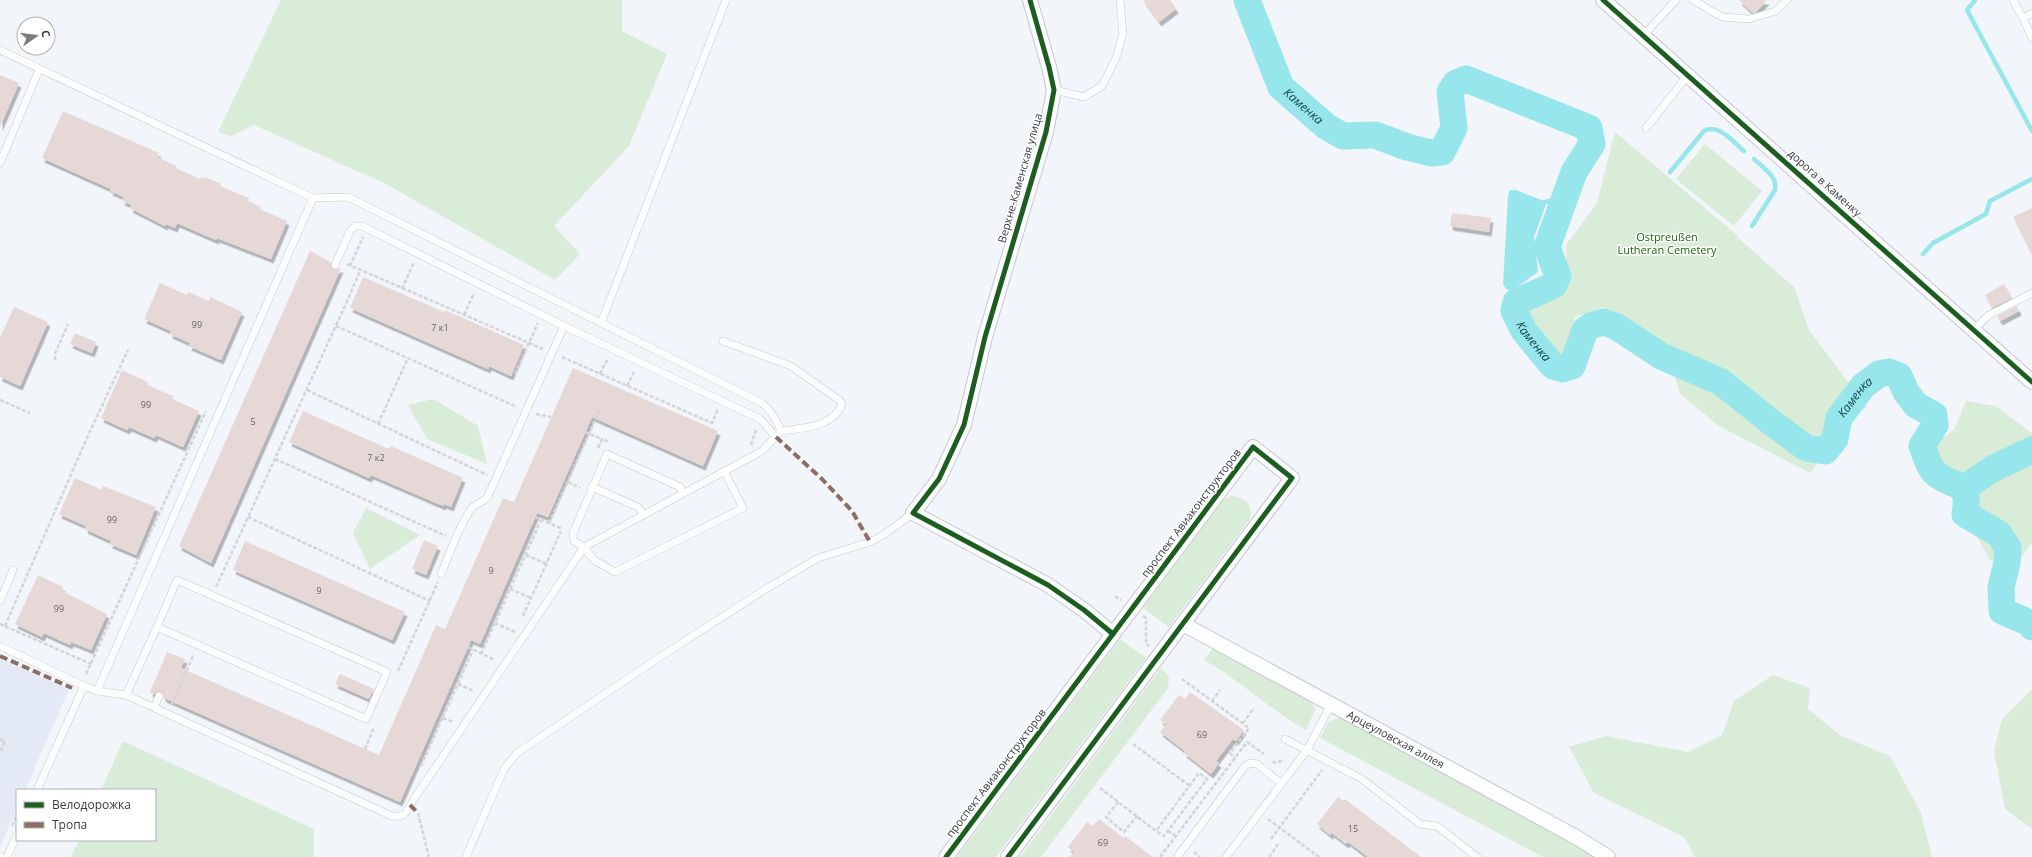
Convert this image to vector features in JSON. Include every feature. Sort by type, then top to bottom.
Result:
[{"type":"street","name":"Верхне-Каменская улица","points":[[913,513],[939,479],[964,425],[984,337],[1046,132],[1054,90],[1030,0]]},
{"type":"street","name":"дорога в Каменку","points":[[1603,0],[2032,382]]},
{"type":"street","name":"проспект Авиаконструкторов","points":[[946,857],[1253,447],[1292,478],[1008,857]]},
{"type":"street","points":[[913,513],[1048,585],[1084,610],[1113,634]]},
{"type":"street","name":"Арцеуловская аллея","points":[[1183,624],[1576,837],[1608,857]]},
{"type":"lane","points":[[601,323],[726,0]]},
{"type":"lane","points":[[1054,90],[1084,97],[1102,86],[1116,58],[1123,34],[1120,0]]},
{"type":"lane","points":[[1643,36],[1676,0]]},
{"type":"lane","points":[[1693,0],[1722,18],[1749,19],[1776,11],[1787,0]]},
{"type":"lane","points":[[2013,0],[2032,38]]},
{"type":"lane","points":[[2023,18],[2032,13]]},
{"type":"lane","points":[[0,50],[39,70],[313,198],[348,197],[762,403],[770,410],[777,421],[778,434]]},
{"type":"lane","points":[[0,163],[39,70]]},
{"type":"lane","points":[[1646,128],[1688,75]]},
{"type":"lane","points":[[97,690],[313,198]]},
{"type":"lane","points":[[336,262],[350,231],[355,226],[367,228],[418,252],[564,326],[760,419],[778,434]]},
{"type":"lane","points":[[1973,330],[1989,315],[2032,292]]},
{"type":"lane","points":[[441,574],[467,515],[473,506],[486,499],[496,479],[564,326]]},
{"type":"lane","points":[[0,646],[84,686],[126,695],[392,816],[399,817],[406,813],[584,547],[762,451],[778,434],[819,425],[831,418],[842,404],[840,400],[791,366],[722,341]]},
{"type":"lane","points":[[683,493],[680,488],[607,454],[573,533],[574,541],[584,547],[594,560],[615,572],[743,508],[724,471]]},
{"type":"lane","points":[[592,487],[638,507],[644,515]]},
{"type":"lane","points":[[466,857],[504,768],[517,753],[769,587],[818,558],[870,542],[885,534],[913,513]]},
{"type":"lane","points":[[0,601],[13,570]]},
{"type":"lane","points":[[126,695],[177,580],[387,672],[366,719],[157,627]]},
{"type":"lane","points":[[37,789],[84,686]]},
{"type":"lane","points":[[154,708],[159,696]]},
{"type":"lane","points":[[1226,857],[1307,750],[1331,705]]},
{"type":"lane","points":[[1285,739],[1362,780],[1420,824],[1437,826],[1477,857]]},
{"type":"lane","points":[[1177,857],[1245,766],[1250,763],[1256,764],[1282,784]]},
{"type":"lane","points":[[7,857],[16,837]]},
{"type":"path","points":[[350,266],[367,228]]},
{"type":"path","points":[[402,289],[418,252]]},
{"type":"path","points":[[336,262],[350,266],[529,342],[712,423],[722,400]]},
{"type":"path","points":[[213,595],[360,271]]},
{"type":"path","points":[[464,315],[478,283]]},
{"type":"path","points":[[515,374],[542,314]]},
{"type":"path","points":[[55,360],[55,354],[68,324]]},
{"type":"path","points":[[336,326],[526,411],[551,418]]},
{"type":"path","points":[[600,374],[612,348]]},
{"type":"path","points":[[5,626],[86,440],[128,350]]},
{"type":"path","points":[[378,424],[408,358]]},
{"type":"path","points":[[627,386],[639,361]]},
{"type":"path","points":[[307,390],[496,479]]},
{"type":"path","points":[[0,400],[30,413]]},
{"type":"path","points":[[86,674],[209,404]]},
{"type":"path","points":[[549,524],[600,409]]},
{"type":"path","points":[[585,432],[602,439]]},
{"type":"path","points":[[275,459],[456,540]]},
{"type":"path","points":[[568,482],[580,488]]},
{"type":"path","points":[[536,517],[549,524],[573,533]]},
{"type":"path","points":[[248,518],[430,601]]},
{"type":"path","points":[[481,654],[541,520]]},
{"type":"path","points":[[526,555],[546,564]]},
{"type":"path","points":[[396,676],[441,574]]},
{"type":"path","points":[[510,589],[531,598]]},
{"type":"path","points":[[1140,614],[1146,618],[1146,644],[1153,649]]},
{"type":"path","points":[[495,623],[516,632]]},
{"type":"path","points":[[0,624],[91,664]]},
{"type":"path","points":[[468,647],[504,665]]},
{"type":"path","points":[[420,769],[473,650]]},
{"type":"path","points":[[170,707],[194,652]]},
{"type":"path","points":[[1182,679],[1249,728],[1230,753],[1236,758]]},
{"type":"path","points":[[458,684],[484,695]]},
{"type":"path","points":[[1212,701],[1220,690]]},
{"type":"path","points":[[1243,723],[1254,708]]},
{"type":"path","points":[[365,749],[375,724]]},
{"type":"path","points":[[0,739],[5,741],[0,753]]},
{"type":"path","points":[[1133,744],[1190,786]]},
{"type":"path","points":[[1271,839],[1328,762]]},
{"type":"path","points":[[1100,788],[1118,801],[1137,816],[1164,836],[1207,779],[1199,773],[1156,830]]},
{"type":"path","points":[[1118,801],[1106,817],[1124,832],[1137,816]]},
{"type":"path","points":[[418,813],[429,857]]},
{"type":"path","points":[[1260,813],[1319,857]]},
{"type":"path","points":[[1269,857],[1278,844]]},
{"type":"shaded area","points":[[0,659],[69,689],[25,789],[16,789],[16,810],[0,847]]},
{"type":"green space","points":[[281,0],[622,0],[622,31],[667,54],[629,146],[554,226],[580,254],[555,280],[386,184],[254,125],[231,136],[218,132]]},
{"type":"green space","name":"Ostpreußen Lutheran Cemetery","points":[[1615,132],[1738,236],[1737,237],[1794,287],[1809,330],[1867,407],[1841,422],[1830,446],[1810,473],[1719,426],[1680,394],[1668,352],[1604,307],[1575,317],[1569,363],[1545,346],[1527,309],[1567,277],[1566,245],[1597,203]]},
{"type":"green space","points":[[1705,144],[1762,191],[1734,226],[1676,179]]},
{"type":"green space","points":[[433,399],[478,426],[487,464],[427,439],[408,405]]},
{"type":"green space","points":[[1966,401],[1995,406],[2032,433],[2032,542],[2014,567],[1990,560],[1939,467],[1936,442],[1954,430]]},
{"type":"green space","points":[[1232,496],[1245,500],[1249,506],[1251,514],[1250,519],[1169,627],[1143,608],[1224,499]]},
{"type":"green space","points":[[366,508],[420,535],[370,569],[353,533]]},
{"type":"green space","points":[[1120,639],[1146,658],[996,857],[957,857]]},
{"type":"green space","points":[[1214,647],[1311,700],[1315,710],[1306,730],[1204,660]]},
{"type":"green space","points":[[1161,668],[1169,677],[1168,688],[1041,857],[1020,857]]},
{"type":"green space","points":[[1773,675],[1810,688],[1808,709],[1841,736],[1890,756],[1921,813],[1932,857],[1695,857],[1684,837],[1594,793],[1569,747],[1606,736],[1688,752],[1722,735],[1734,701]]},
{"type":"green space","points":[[2032,689],[2032,829],[2005,809],[1994,751],[2002,719]]},
{"type":"green space","points":[[1337,718],[1342,718],[1596,857],[1543,857],[1320,738],[1328,723]]},
{"type":"green space","points":[[123,741],[314,829],[314,857],[71,857],[79,841],[156,841],[156,789],[101,789]]},
{"type":"water","points":[[1510,190],[1516,190],[1544,201],[1546,204],[1534,237],[1538,272],[1511,291],[1506,289],[1503,284],[1508,196]]},
{"type":"building","points":[[1143,0],[1170,0],[1176,9],[1159,22]]},
{"type":"building","points":[[1739,0],[1767,0],[1756,12],[1753,13]]},
{"type":"building","points":[[0,75],[19,83],[0,127]]},
{"type":"building","points":[[63,111],[159,153],[157,157],[177,166],[176,168],[200,179],[201,177],[205,177],[221,184],[220,186],[249,198],[248,201],[261,207],[260,209],[287,221],[271,259],[217,238],[216,240],[177,223],[175,228],[166,224],[165,226],[130,208],[132,205],[122,201],[124,197],[110,191],[111,189],[42,158]]},
{"type":"building","points":[[2032,208],[2032,255],[2013,217]]},
{"type":"building","points":[[1452,213],[1491,218],[1489,232],[1450,226]]},
{"type":"building","points":[[310,251],[331,262],[330,266],[333,269],[341,268],[211,563],[179,546]]},
{"type":"building","points":[[363,277],[444,312],[445,310],[524,345],[511,376],[489,366],[488,369],[350,308]]},
{"type":"building","points":[[160,283],[187,295],[188,292],[209,301],[210,297],[242,312],[221,360],[189,346],[190,343],[170,334],[171,331],[144,319]]},
{"type":"building","points":[[2004,284],[2012,298],[1992,308],[1985,295]]},
{"type":"building","points":[[2017,306],[2019,311],[2000,321],[1997,316]]},
{"type":"building","points":[[14,307],[48,322],[20,386],[0,377],[0,338]]},
{"type":"building","points":[[75,333],[96,342],[92,353],[70,344]]},
{"type":"building","points":[[573,368],[718,431],[703,466],[592,417],[548,517],[537,513],[480,644],[471,640],[400,802],[164,698],[161,692],[158,691],[154,694],[150,692],[167,652],[185,659],[181,668],[379,755],[436,625],[445,629],[503,498],[514,502]]},
{"type":"building","points":[[122,370],[148,382],[147,385],[173,396],[172,399],[199,411],[183,447],[156,435],[154,438],[129,427],[127,430],[101,418]]},
{"type":"building","points":[[303,411],[389,449],[391,446],[463,478],[451,507],[444,504],[443,506],[371,475],[369,478],[289,442]]},
{"type":"building","points":[[75,478],[102,490],[103,486],[156,507],[136,555],[110,544],[111,541],[85,529],[86,526],[59,514]]},
{"type":"building","points":[[424,540],[438,546],[426,575],[412,569]]},
{"type":"building","points":[[245,541],[405,612],[392,640],[233,570]]},
{"type":"building","points":[[38,575],[63,587],[62,591],[107,614],[91,650],[71,642],[70,645],[44,633],[42,637],[15,624]]},
{"type":"building","points":[[340,674],[374,689],[369,699],[335,684]]},
{"type":"building","points":[[1190,692],[1244,730],[1236,741],[1233,739],[1216,761],[1219,763],[1211,774],[1184,753],[1185,751],[1160,732],[1166,725],[1160,720],[1179,695],[1185,699]]},
{"type":"building","points":[[1338,797],[1343,801],[1345,799],[1421,857],[1368,857],[1348,842],[1346,844],[1332,833],[1330,835],[1317,824]]},
{"type":"building","points":[[1099,819],[1153,857],[1070,857],[1074,852],[1068,847],[1087,822],[1093,826]]},
{"type":"waterway","name":"Каменка","points":[[1247,0],[1281,87],[1327,127],[1343,136],[1375,135],[1407,147],[1431,153],[1442,152],[1454,128],[1450,92],[1456,83],[1466,79],[1589,128],[1592,144],[1574,172],[1547,247],[1558,276],[1554,285],[1516,302],[1514,311],[1524,331],[1553,366],[1563,369],[1572,366],[1585,330],[1592,325],[1604,322],[1617,327],[1661,356],[1721,382],[1806,448],[1825,451],[1835,439],[1839,418],[1863,386],[1879,374],[1889,372],[1899,376],[1906,392],[1916,405],[1934,415],[1935,425],[1922,446],[1928,463],[1934,472],[1963,489],[1966,502],[1965,514],[1999,534],[2008,548],[2007,563],[2001,587],[2002,611],[2030,623],[2032,627]]},
{"type":"waterway","points":[[1975,0],[1967,10],[2032,131]]},
{"type":"waterway","points":[[1670,172],[1704,131],[1710,129],[1720,131],[1744,151]]},
{"type":"waterway","points":[[1752,226],[1775,190],[1772,176],[1754,159]]},
{"type":"waterway","points":[[1923,254],[1933,243],[1986,214],[1990,201],[2032,179]]},
{"type":"waterway","points":[[1545,202],[1563,200]]},
{"type":"waterway","points":[[1963,489],[1992,469],[2032,450]]},
{"type":"marked path","points":[[776,437],[822,479],[852,511],[870,542]]},
{"type":"marked path","points":[[0,656],[72,688]]},
{"type":"marked path","points":[[410,805],[418,813]]},
{"type":"cycle path","points":[[1030,0],[1054,90],[1046,132],[985,337],[964,425],[939,479],[913,513],[1048,585],[1084,610],[1113,634]]},
{"type":"cycle path","points":[[1603,0],[2032,382]]},
{"type":"cycle path","points":[[946,857],[1253,447],[1292,478],[1008,857]]}]
